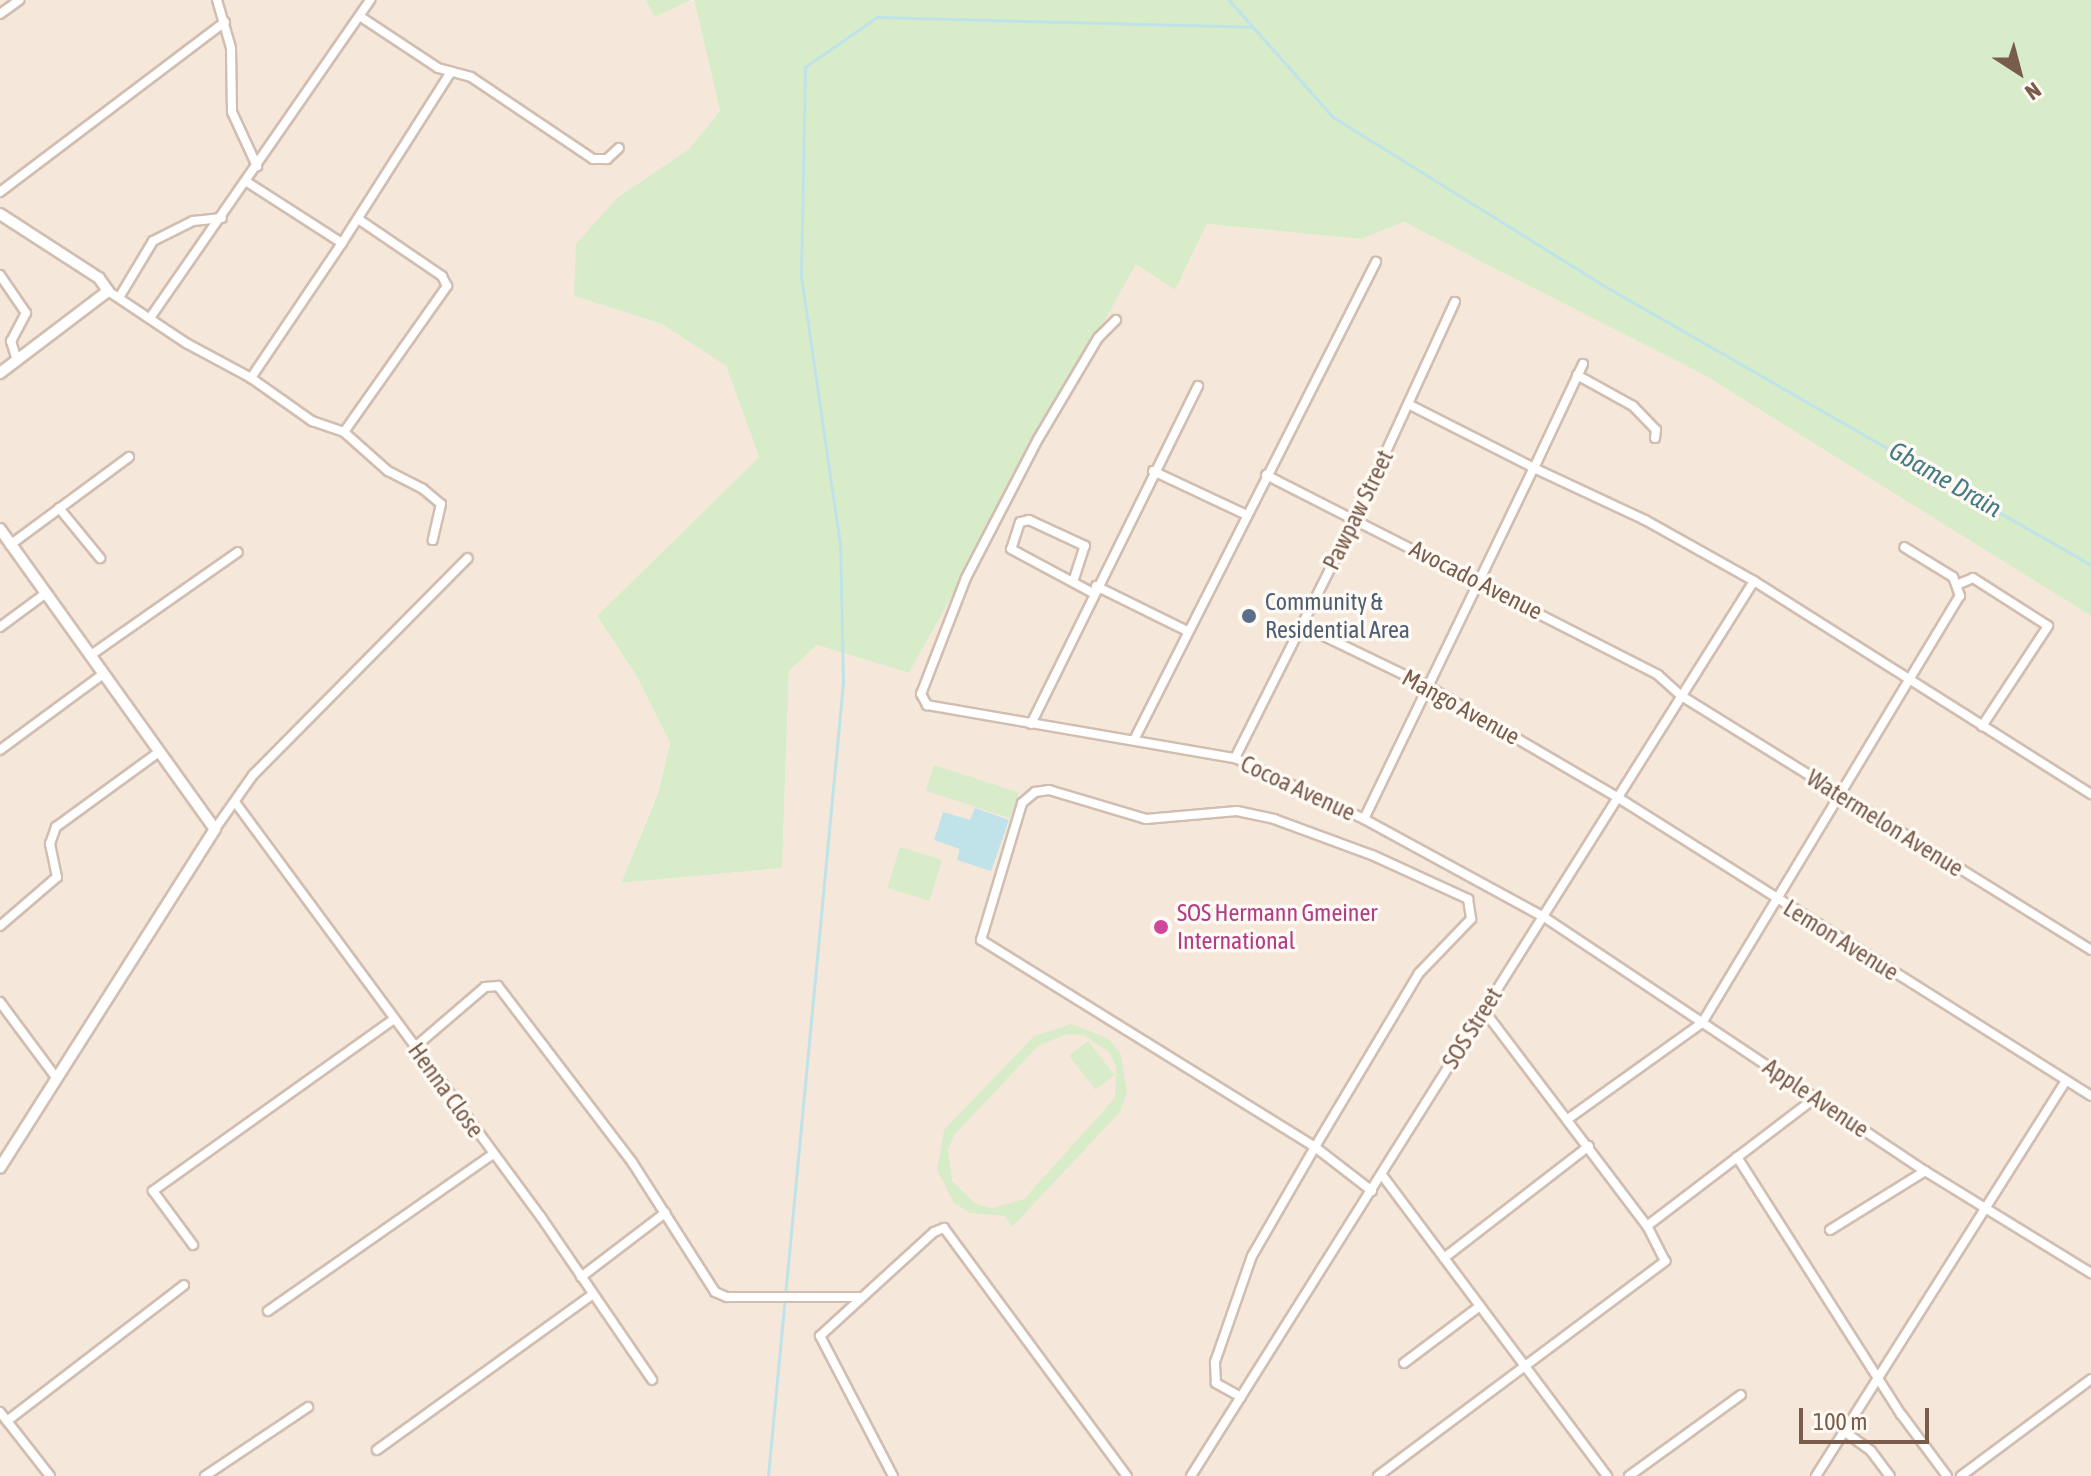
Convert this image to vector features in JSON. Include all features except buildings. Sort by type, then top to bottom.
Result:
[{"type":"street","points":[[0,14],[19,0]]},
{"type":"street","points":[[217,0],[225,22],[232,112],[257,166]]},
{"type":"street","points":[[150,318],[370,0]]},
{"type":"street","points":[[361,17],[451,72],[471,77],[593,159],[607,159],[619,148]]},
{"type":"street","points":[[0,192],[225,22]]},
{"type":"street","points":[[251,378],[358,219],[451,72]]},
{"type":"street","points":[[247,182],[342,243]]},
{"type":"street","points":[[0,214],[99,278],[108,291],[251,378],[312,421],[344,432],[388,471],[441,504],[433,540]]},
{"type":"street","points":[[120,296],[153,241],[193,221],[222,218]]},
{"type":"street","points":[[344,432],[447,286],[442,276],[358,219]]},
{"type":"street","points":[[1134,740],[1245,514],[1376,262]]},
{"type":"street","points":[[0,275],[26,313],[11,341],[17,361]]},
{"type":"street","points":[[0,373],[108,291]]},
{"type":"street","name":"Pawpaw Street","points":[[1235,758],[1355,519],[1455,302]]},
{"type":"street","name":"Cocoa Avenue","points":[[1116,320],[1098,338],[1038,439],[966,578],[921,694],[927,705],[1235,758],[1364,819],[1544,917]]},
{"type":"street","points":[[1364,819],[1583,364]]},
{"type":"street","points":[[1577,375],[1633,406],[1656,430],[1655,438]]},
{"type":"street","points":[[1031,724],[1153,471],[1198,386]]},
{"type":"street","points":[[1408,404],[1645,520],[1754,581],[2091,794]]},
{"type":"street","points":[[10,545],[129,457]]},
{"type":"street","points":[[1153,471],[1245,514]]},
{"type":"street","name":"Avocado Avenue","points":[[1266,475],[1477,579],[1658,675],[1680,695]]},
{"type":"street","points":[[59,508],[100,558]]},
{"type":"street","points":[[1073,582],[1085,546],[1029,520],[1020,522],[1011,549],[1073,582],[1187,631]]},
{"type":"street","points":[[0,529],[215,829]]},
{"type":"street","points":[[1904,547],[1959,584]]},
{"type":"street","points":[[91,655],[238,552]]},
{"type":"street","points":[[0,1168],[55,1076],[253,775],[468,558]]},
{"type":"street","points":[[1959,584],[1973,578],[2048,626],[1982,726]]},
{"type":"street","name":"SOS Street","points":[[1191,1476],[1754,581]]},
{"type":"street","points":[[1568,1119],[1702,1023],[1779,901],[1960,596],[1959,584]]},
{"type":"street","points":[[0,627],[45,594]]},
{"type":"street","name":"Mango Avenue","points":[[1301,625],[1427,686],[1617,797]]},
{"type":"street","points":[[0,750],[103,674]]},
{"type":"street","name":"Watermelon Avenue","points":[[1680,695],[2091,950]]},
{"type":"street","points":[[0,926],[57,877],[50,844],[56,827],[159,752]]},
{"type":"street","points":[[1241,1397],[1216,1383],[1215,1362],[1252,1256],[1315,1147],[1419,973],[1471,919],[1468,899],[1372,855],[1274,819],[1237,811],[1146,819],[1049,790],[1027,797],[980,930],[981,940],[1315,1147],[1372,1191]]},
{"type":"street","name":"Lemon Avenue","points":[[1617,797],[2091,1096]]},
{"type":"street","name":"Henna Close","points":[[235,802],[493,1154],[652,1380]]},
{"type":"street","name":"Apple Avenue","points":[[1544,917],[1814,1099],[2091,1273]]},
{"type":"street","points":[[415,1047],[485,987],[498,986],[531,1024],[720,1296],[860,1297]]},
{"type":"street","points":[[0,1002],[55,1076]]},
{"type":"street","points":[[1378,1476],[1661,1268],[1665,1252],[1589,1146],[1483,1009]]},
{"type":"street","points":[[193,1245],[153,1191],[394,1019]]},
{"type":"street","points":[[1816,1476],[1989,1210],[2066,1081]]},
{"type":"street","points":[[1647,1226],[1814,1099]]},
{"type":"street","points":[[1444,1258],[1589,1146]]},
{"type":"street","points":[[268,1311],[493,1154]]},
{"type":"street","points":[[1737,1157],[1879,1379],[1947,1476]]},
{"type":"street","points":[[1830,1230],[1925,1171]]},
{"type":"street","points":[[1382,1175],[1607,1476]]},
{"type":"street","points":[[581,1277],[665,1213]]},
{"type":"street","points":[[893,1476],[821,1340],[825,1328],[944,1228],[1127,1476]]},
{"type":"street","points":[[7,1421],[184,1285]]},
{"type":"street","points":[[377,1450],[593,1294]]},
{"type":"street","points":[[1404,1363],[1480,1306]]},
{"type":"street","points":[[1961,1476],[2091,1379]]},
{"type":"street","points":[[1629,1476],[1741,1395]]},
{"type":"street","points":[[205,1476],[308,1407]]},
{"type":"street","points":[[0,1412],[50,1476]]},
{"type":"street","points":[[1845,1432],[1871,1451],[1890,1476]]},
{"type":"shaded area","points":[[0,0],[645,0],[655,17],[694,0],[720,111],[689,149],[618,197],[574,296],[662,324],[726,366],[759,457],[597,616],[636,675],[670,743],[658,792],[621,883],[782,868],[789,671],[817,645],[909,673],[1136,263],[1175,290],[1207,224],[1361,239],[1404,222],[1706,376],[2091,616],[2091,1476],[0,1476]]},
{"type":"green space","points":[[645,0],[692,0],[655,17]]},
{"type":"green space","points":[[694,0],[2091,0],[2091,616],[1706,376],[1404,222],[1361,239],[1207,224],[1175,290],[1136,264],[909,673],[817,645],[789,671],[782,868],[621,883],[658,793],[670,743],[636,675],[597,616],[759,457],[726,366],[662,324],[574,296],[576,244],[618,197],[689,149],[720,111]]},
{"type":"green space","points":[[934,765],[1019,793],[1010,818],[926,791]]},
{"type":"green space","points":[[900,847],[942,860],[930,901],[887,888]]},
{"type":"green space","points":[[1072,1024],[1109,1039],[1121,1055],[1127,1093],[1120,1112],[1012,1227],[1005,1216],[970,1213],[954,1203],[937,1170],[944,1130],[1034,1036]],"holes":[[[1067,1034],[1083,1035],[1109,1052],[1116,1066],[1115,1098],[1024,1199],[992,1208],[976,1204],[952,1181],[948,1149],[955,1134],[1038,1046]]]},
{"type":"green space","points":[[1088,1041],[1114,1075],[1096,1090],[1069,1056]]},
{"type":"water","points":[[975,808],[1009,820],[991,871],[957,860],[960,849],[934,840],[943,812],[970,820]]},
{"type":"waterway","name":"Gbame Drain","points":[[1229,0],[1333,117],[1601,284],[2091,565]]},
{"type":"waterway","points":[[768,1476],[843,682],[840,544],[801,277],[805,67],[877,17],[1253,27]]},
{"type":"place","name":"Community & Residential Area","points":[[1249,616]]},
{"type":"place","name":"SOS Hermann Gmeiner International","points":[[1161,927]]}]
